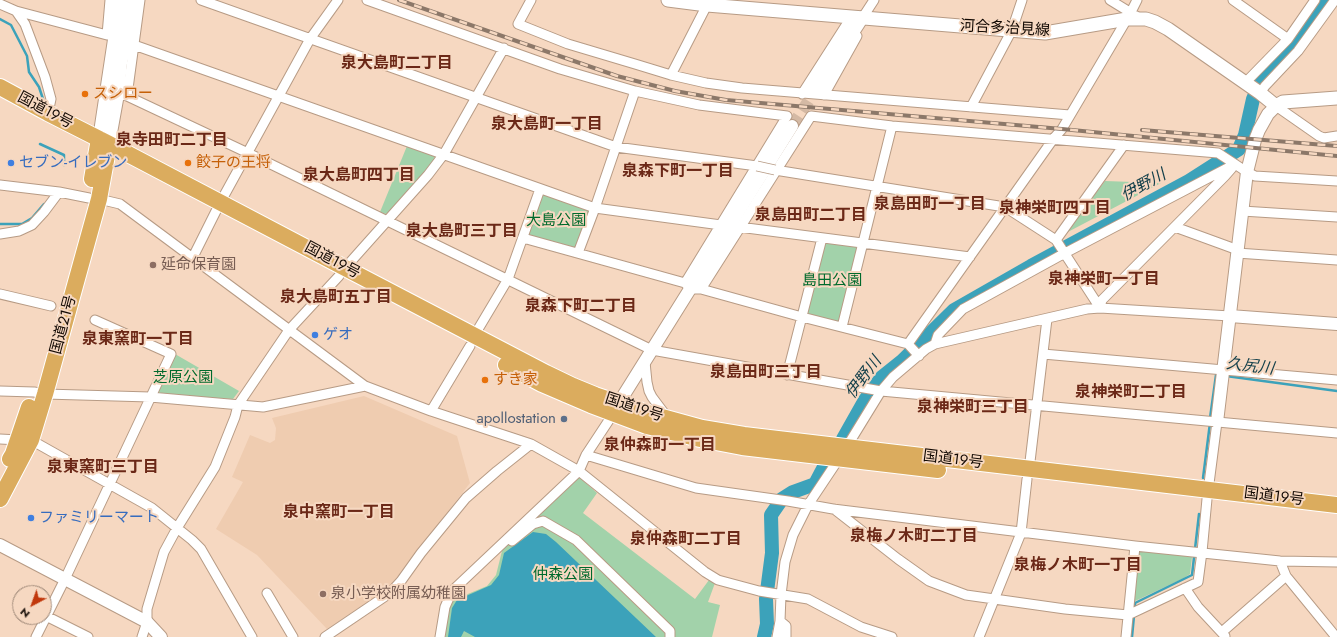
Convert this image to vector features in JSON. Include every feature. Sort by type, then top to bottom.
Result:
[{"type":"highway","name":"国道19号","points":[[0,87],[48,113],[103,147]]},
{"type":"highway","name":"国道19号","points":[[0,99],[103,147],[472,341],[573,386],[647,426],[700,439],[742,447],[843,454],[1207,494],[1337,505]]},
{"type":"highway","name":"国道21号","points":[[0,499],[24,440],[40,393],[94,199],[103,147]]},
{"type":"highway","name":"国道19号","points":[[616,409],[702,428],[843,454]]},
{"type":"highway","name":"国道21号","points":[[0,475],[24,440]]},
{"type":"highway","name":"国道19号","points":[[1207,494],[1337,515]]},
{"type":"main road","name":"河合多治見線","points":[[668,0],[708,2],[1045,33],[1133,17],[1146,19],[1168,29],[1252,87],[1276,106]]},
{"type":"main road","points":[[1276,106],[1283,102],[1337,98]]},
{"type":"street","points":[[103,147],[110,37],[110,0]]},
{"type":"street","points":[[110,37],[120,0]]},
{"type":"street","points":[[123,95],[121,63],[125,46],[131,0]]},
{"type":"street","points":[[103,147],[123,95],[134,45],[140,0]]},
{"type":"street","points":[[201,0],[616,147],[757,166],[1005,207],[1056,240],[1100,308]]},
{"type":"street","points":[[192,259],[218,207],[310,39],[338,0]]},
{"type":"street","points":[[367,0],[560,69],[635,91],[699,105],[787,116],[721,225],[692,287]]},
{"type":"street","points":[[531,0],[518,24],[568,44],[671,75],[706,83],[802,94],[819,93],[1070,115]]},
{"type":"street","points":[[802,94],[874,0]]},
{"type":"street","points":[[971,107],[1012,30],[1022,0]]},
{"type":"street","points":[[1110,0],[1133,17]]},
{"type":"street","points":[[908,344],[1054,138],[1062,129],[1133,17],[1137,0]]},
{"type":"street","points":[[1233,0],[1288,39]]},
{"type":"street","points":[[1252,87],[1315,0]]},
{"type":"street","points":[[1252,87],[1265,86],[1298,51],[1335,0]]},
{"type":"street","points":[[671,75],[708,2]]},
{"type":"street","points":[[0,4],[16,11],[110,37]]},
{"type":"street","points":[[16,11],[25,24],[45,77],[51,99],[48,113]]},
{"type":"street","points":[[819,93],[861,17]]},
{"type":"street","points":[[134,45],[595,208],[721,225]]},
{"type":"street","points":[[142,637],[147,622],[147,609],[162,557],[177,528],[215,467],[235,417],[238,405],[289,330],[428,175],[444,154],[504,48]]},
{"type":"street","points":[[578,253],[635,91]]},
{"type":"street","points":[[123,95],[248,153],[652,350],[881,392],[1337,433]]},
{"type":"street","points":[[833,509],[929,581],[966,595],[1128,615],[1198,582],[1207,494],[1247,172],[1255,140],[1268,114],[1276,106],[1319,136],[1324,138],[1337,136]]},
{"type":"street","points":[[692,287],[740,227],[775,170],[811,116],[892,126],[1054,138],[1218,153],[1255,176],[1337,181]]},
{"type":"street","points":[[440,637],[445,607],[452,591],[579,471],[586,455],[792,126]]},
{"type":"street","points":[[842,327],[892,126]]},
{"type":"street","points":[[1056,240],[1124,145]]},
{"type":"street","points":[[1100,308],[1102,300],[1225,176],[1235,164]]},
{"type":"street","points":[[935,344],[938,335],[963,310],[1065,253],[1235,164]]},
{"type":"street","points":[[0,185],[59,192],[120,204],[192,259],[365,386],[431,411],[531,444],[579,471],[705,572],[718,580],[759,591],[808,599],[861,627],[892,637]]},
{"type":"street","points":[[431,411],[508,279],[540,189]]},
{"type":"street","points":[[0,234],[19,231],[32,225],[59,192]]},
{"type":"street","points":[[1242,211],[1337,217]]},
{"type":"street","points":[[740,227],[970,257]]},
{"type":"street","points":[[1175,227],[1238,251],[1337,260]]},
{"type":"street","points":[[523,238],[692,287],[908,344],[919,356]]},
{"type":"street","points":[[787,375],[822,238]]},
{"type":"street","points":[[0,294],[51,306]]},
{"type":"street","points":[[777,637],[780,621],[777,594],[792,535],[808,505],[843,454],[881,392],[893,377],[926,349],[935,344],[1086,309],[1100,308],[1337,324]]},
{"type":"street","points":[[979,637],[1021,533],[1047,319]]},
{"type":"street","points":[[52,604],[171,354],[95,320]]},
{"type":"street","points":[[1043,354],[1337,380]]},
{"type":"street","points":[[645,362],[649,391],[669,420]]},
{"type":"street","points":[[0,391],[150,398],[263,407],[365,386]]},
{"type":"street","points":[[0,439],[24,440],[152,508],[201,549],[252,637]]},
{"type":"street","points":[[325,637],[390,593],[402,581],[421,553],[466,498],[531,444]]},
{"type":"street","points":[[586,455],[696,488],[833,509],[1021,533],[1189,552],[1280,560],[1337,562]]},
{"type":"street","points":[[501,544],[506,546],[533,524],[543,521],[576,540],[670,631],[670,637]]},
{"type":"street","points":[[0,545],[147,622],[161,637]]},
{"type":"street","points":[[1126,637],[1134,546]]},
{"type":"street","points":[[1280,560],[1286,576],[1336,637]]},
{"type":"street","points":[[1185,588],[1198,607],[1224,635],[1286,576]]},
{"type":"street","points":[[267,593],[293,637]]},
{"type":"street","points":[[52,619],[88,637]]},
{"type":"street","points":[[780,621],[786,626],[786,637]]},
{"type":"street","points":[[36,637],[42,625]]},
{"type":"shaded area","points":[[364,396],[457,436],[470,483],[389,588],[327,629],[257,555],[216,529],[243,482],[232,477],[250,435],[270,443],[275,440],[276,428],[272,418]]},
{"type":"green space","points":[[407,146],[434,155],[435,159],[388,213],[385,214],[380,212]]},
{"type":"green space","points":[[1105,181],[1161,183],[1064,234]]},
{"type":"green space","name":"大島公園","points":[[544,193],[588,209],[590,212],[576,249],[529,236],[528,233],[541,195]]},
{"type":"green space","name":"島田公園","points":[[828,243],[857,247],[858,249],[840,321],[838,323],[808,315],[806,313],[824,245]]},
{"type":"green space","name":"芝原公園","points":[[175,354],[239,391],[233,399],[159,395],[156,390]]},
{"type":"green space","name":"仲森公園","points":[[579,477],[597,493],[583,513],[695,599],[709,580],[715,583],[708,602],[720,605],[712,637],[443,637],[446,613],[451,601],[487,586],[496,575],[503,547]]},
{"type":"green space","points":[[1139,550],[1192,557],[1190,574],[1133,602],[1136,554]]},
{"type":"water","points":[[533,532],[546,534],[556,542],[656,637],[475,637],[464,631],[461,637],[448,637],[452,608],[457,600],[491,585],[499,575],[504,553]]},
{"type":"waterway","name":"伊野川","points":[[843,439],[865,400],[882,377],[902,361],[954,310],[1031,266],[1189,181],[1239,149],[1245,135],[1253,99],[1260,83],[1292,47],[1327,0]]},
{"type":"waterway","points":[[0,19],[11,25],[27,56],[29,72],[39,87],[43,99]]},
{"type":"waterway","points":[[40,144],[64,155],[64,165]]},
{"type":"waterway","points":[[0,224],[22,224],[32,218],[44,204]]},
{"type":"waterway","name":"久尻川","points":[[1210,418],[1216,375],[1219,376]]},
{"type":"waterway","name":"久尻川","points":[[1226,376],[1337,391]]},
{"type":"waterway","name":"久尻川","points":[[1203,478],[1210,423]]},
{"type":"waterway","name":"伊野川","points":[[764,637],[767,624],[766,599],[772,553],[771,515],[782,499],[793,492],[815,484],[825,465]]},
{"type":"waterway","name":"久尻川","points":[[1135,609],[1135,603],[1192,575],[1199,514]]},
{"type":"waterway","name":"久尻川","points":[[1132,637],[1134,616]]},
{"type":"tunnel","points":[[792,126],[815,91]]},
{"type":"railway","points":[[399,0],[617,76],[675,91],[726,100],[1062,129],[1337,156]]},
{"type":"railway","points":[[1142,130],[1337,146]]},
{"type":"place","name":"スシロー","points":[[85,94]]},
{"type":"place","name":"セブン-イレブン","points":[[11,163]]},
{"type":"place","name":"餃子の王将","points":[[188,163]]},
{"type":"place","name":"延命保育園","points":[[153,265]]},
{"type":"place","name":"ゲオ","points":[[315,335]]},
{"type":"place","name":"すき家","points":[[485,380]]},
{"type":"place","name":"apollostation","points":[[564,419]]},
{"type":"place","name":"ファミリーマート","points":[[31,518]]},
{"type":"place","name":"泉小学校附属幼稚園","points":[[323,594]]},
{"type":"district","name":"泉大島町二丁目","points":[[397,64]]},
{"type":"district","name":"泉大島町一丁目","points":[[547,125]]},
{"type":"district","name":"泉寺田町二丁目","points":[[172,141]]},
{"type":"district","name":"泉森下町一丁目","points":[[678,172]]},
{"type":"district","name":"泉大島町四丁目","points":[[359,176]]},
{"type":"district","name":"泉島田町一丁目","points":[[930,205]]},
{"type":"district","name":"泉神栄町四丁目","points":[[1055,209]]},
{"type":"district","name":"泉島田町二丁目","points":[[811,216]]},
{"type":"district","name":"泉大島町三丁目","points":[[462,232]]},
{"type":"district","name":"泉神栄町一丁目","points":[[1104,280]]},
{"type":"district","name":"泉大島町五丁目","points":[[336,298]]},
{"type":"district","name":"泉森下町二丁目","points":[[581,307]]},
{"type":"district","name":"泉東窯町一丁目","points":[[138,340]]},
{"type":"district","name":"泉島田町三丁目","points":[[766,373]]},
{"type":"district","name":"泉神栄町二丁目","points":[[1131,393]]},
{"type":"district","name":"泉神栄町三丁目","points":[[973,408]]},
{"type":"district","name":"泉仲森町一丁目","points":[[660,446]]},
{"type":"district","name":"泉東窯町三丁目","points":[[103,468]]},
{"type":"district","name":"泉中窯町一丁目","points":[[339,513]]},
{"type":"district","name":"泉梅ノ木町二丁目","points":[[914,537]]},
{"type":"district","name":"泉仲森町二丁目","points":[[686,540]]},
{"type":"district","name":"泉梅ノ木町一丁目","points":[[1078,566]]}]
